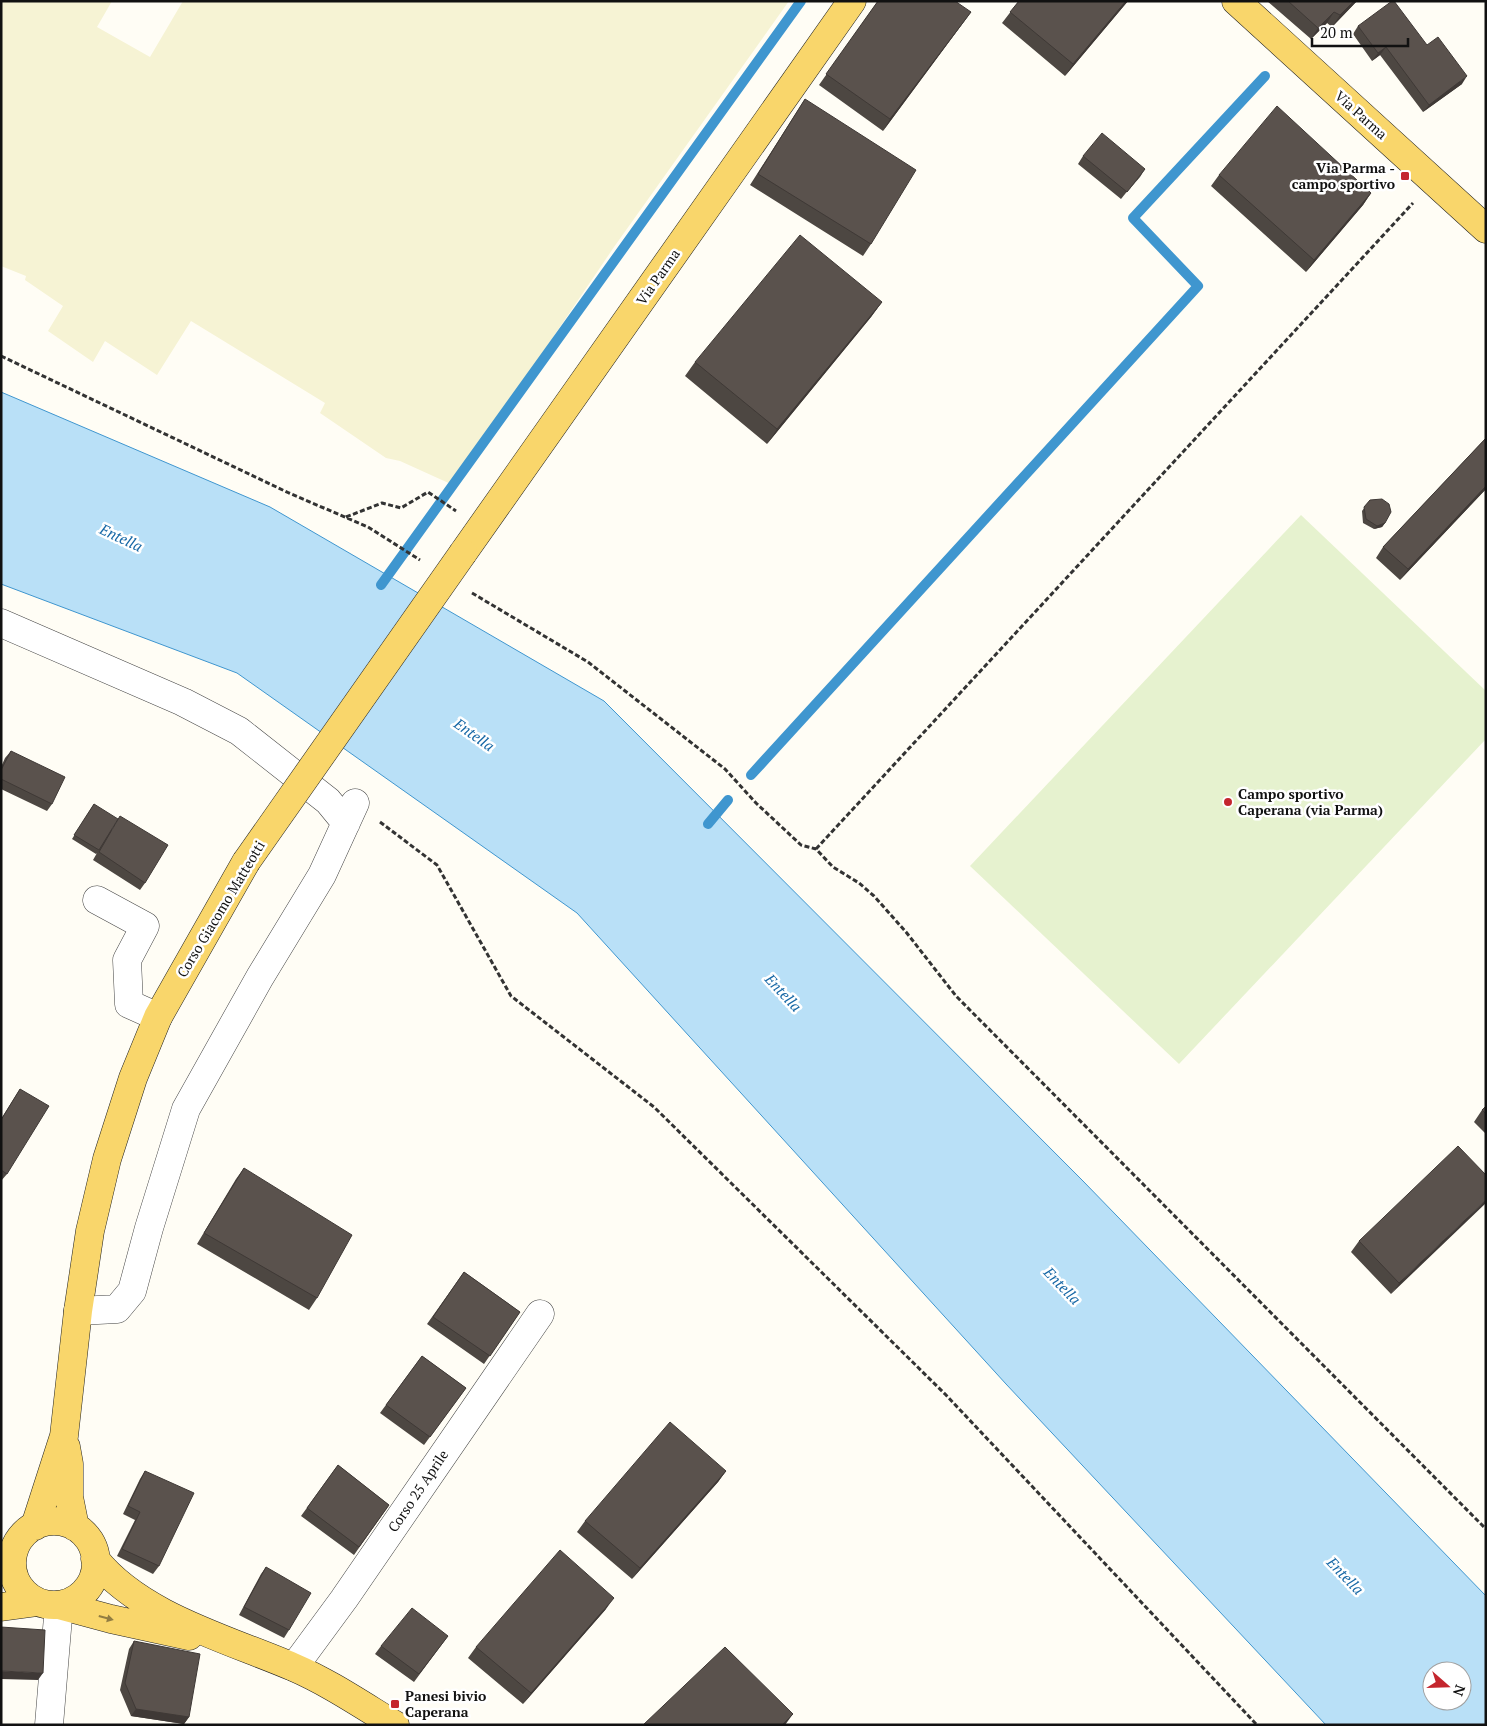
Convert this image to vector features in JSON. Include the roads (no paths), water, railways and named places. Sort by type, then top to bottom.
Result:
[{"type":"main road","name":"Via Parma","points":[[464,553],[852,1]]},
{"type":"main road","name":"Via Parma","points":[[1236,1],[1486,229]]},
{"type":"main road","name":"Corso Giacomo Matteotti","points":[[64,1436],[78,1311],[90,1230],[108,1159],[133,1078],[158,1017],[246,862],[464,553]]},
{"type":"main road","points":[[34,1526],[64,1436]]},
{"type":"main road","points":[[64,1436],[69,1464],[69,1497],[75,1527]]},
{"type":"main road","points":[[1,1607],[48,1603],[82,1594],[90,1584],[94,1572],[95,1559],[92,1546],[85,1535],[75,1527],[62,1522],[48,1522],[34,1526],[17,1543],[7,1569],[20,1588],[48,1603],[238,1647]]},
{"type":"main road","points":[[95,1559],[110,1578],[139,1600],[238,1647],[294,1667],[395,1725]]},
{"type":"street","points":[[1,623],[183,702],[239,732],[328,801],[351,813],[322,875],[260,977],[186,1109],[149,1228],[132,1291],[117,1310],[78,1311]]},
{"type":"street","points":[[97,900],[145,926],[127,960],[129,1004],[158,1017]]},
{"type":"street","name":"Corso 25 Aprile","points":[[294,1667],[344,1599],[540,1314]]},
{"type":"street","points":[[48,1603],[49,1725]]},
{"type":"street","points":[[356,1701],[377,1725]]},
{"type":"water","name":"Entella","points":[[1,392],[270,507],[604,701],[1083,1181],[1486,1596],[1486,1725],[1326,1725],[1006,1384],[577,913],[237,673],[1,584]]},
{"type":"waterway","points":[[381,585],[801,1]]},
{"type":"waterway","points":[[751,775],[1198,286],[1133,218],[1265,76]]},
{"type":"waterway","points":[[708,824],[728,800]]},
{"type":"place","name":"Via Parma - campo sportivo","points":[[1405,176]]},
{"type":"place","name":"Campo sportivo Caperana (via Parma)","points":[[1228,802]]},
{"type":"place","name":"Panesi bivio Caperana","points":[[395,1704]]}]
